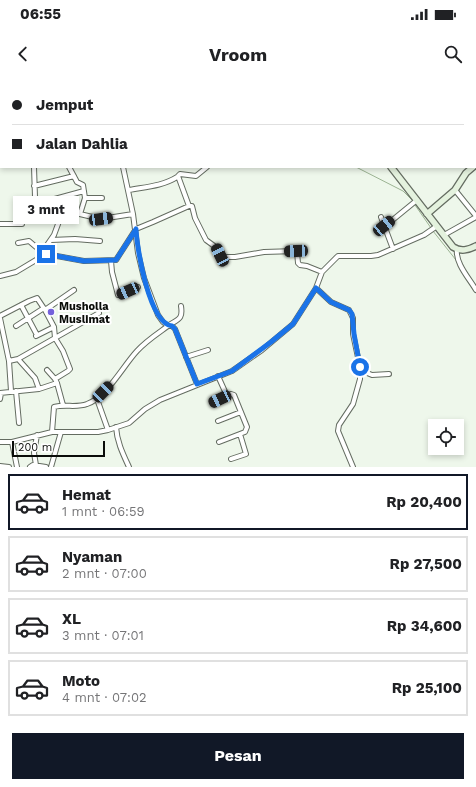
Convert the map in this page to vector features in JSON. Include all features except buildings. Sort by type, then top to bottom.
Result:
[{"type":"street","points":[[34,168],[35,198],[37,201],[51,200],[84,191]]},
{"type":"street","points":[[70,168],[77,182],[84,185],[85,198],[80,214]]},
{"type":"street","points":[[123,168],[136,229],[138,253],[146,286],[158,315],[163,322],[173,326],[175,329],[197,384]]},
{"type":"street","points":[[129,190],[170,182],[177,178],[180,174],[196,176],[206,168]]},
{"type":"street","points":[[392,168],[453,247],[457,250],[469,250],[476,246]]},
{"type":"street","points":[[427,214],[455,190],[464,175],[471,168]]},
{"type":"street","points":[[34,186],[74,176]]},
{"type":"street","points":[[177,178],[189,206],[192,206],[206,240],[217,248],[222,257],[235,258],[264,252],[296,251],[300,265],[320,271]]},
{"type":"street","points":[[444,235],[476,216],[455,190]]},
{"type":"street","points":[[85,198],[102,198]]},
{"type":"street","points":[[384,226],[417,200]]},
{"type":"street","points":[[0,276],[16,272],[46,254],[84,261],[116,260],[136,229],[189,206]]},
{"type":"street","points":[[46,254],[45,248],[51,240],[64,213],[67,211],[101,219],[133,214]]},
{"type":"street","points":[[381,217],[393,249]]},
{"type":"street","points":[[0,224],[22,224]]},
{"type":"street","points":[[0,442],[12,442],[52,432],[98,432],[132,422],[145,409],[160,400],[232,371],[290,327],[299,316],[316,288],[320,271],[338,256],[371,256],[393,249],[424,235],[437,226]]},
{"type":"street","points":[[51,240],[75,239],[100,241]]},
{"type":"street","points":[[18,243],[29,241],[36,246],[45,248]]},
{"type":"street","points":[[457,250],[456,256],[476,290]]},
{"type":"street","points":[[111,261],[118,296],[138,287]]},
{"type":"street","points":[[316,288],[331,302],[349,310],[352,314],[360,379],[356,396],[350,410],[338,429],[339,435],[353,467]]},
{"type":"street","points":[[16,326],[74,290]]},
{"type":"street","points":[[0,399],[1,393],[39,389],[56,381],[70,369],[55,338],[54,327],[38,299],[35,298],[0,317],[9,361],[11,391]]},
{"type":"street","points":[[21,305],[36,336],[54,327]]},
{"type":"street","points":[[52,432],[54,408],[63,405],[85,405],[97,399],[110,386],[146,341],[168,325],[181,318],[181,306]]},
{"type":"street","points":[[9,361],[18,359],[99,313]]},
{"type":"street","points":[[186,357],[208,350]]},
{"type":"street","points":[[18,359],[35,378],[39,389]]},
{"type":"street","points":[[47,370],[56,381],[63,405]]},
{"type":"street","points":[[360,370],[372,375],[390,374]]},
{"type":"street","points":[[218,376],[227,396]]},
{"type":"street","points":[[16,391],[19,423]]},
{"type":"street","points":[[212,402],[231,394],[234,395],[247,427],[245,432],[219,442]]},
{"type":"street","points":[[97,399],[108,430]]},
{"type":"street","points":[[218,421],[241,412]]},
{"type":"street","points":[[116,427],[120,448],[129,467]]},
{"type":"street","points":[[51,467],[61,432]]},
{"type":"street","points":[[231,459],[246,454],[240,434]]},
{"type":"street","points":[[36,465],[34,453],[38,435]]},
{"type":"street","points":[[12,442],[17,467]]},
{"type":"street","points":[[30,467],[33,465],[46,467]]},
{"type":"street","points":[[0,466],[9,467]]},
{"type":"waterway","points":[[358,168],[403,191],[413,201]]},
{"type":"waterway","points":[[415,205],[431,228]]},
{"type":"waterway","points":[[433,231],[456,260]]},
{"type":"place","name":"Musholla Muslimat","points":[[51,312]]},
{"type":"route","points":[[46,254],[84,261],[97,262],[116,260],[136,229],[138,253],[146,286],[158,315],[165,324],[168,326],[173,326],[175,329],[197,384],[232,371],[262,350],[293,324],[316,288],[328,300],[349,310],[352,314],[353,331],[360,367]]}]
